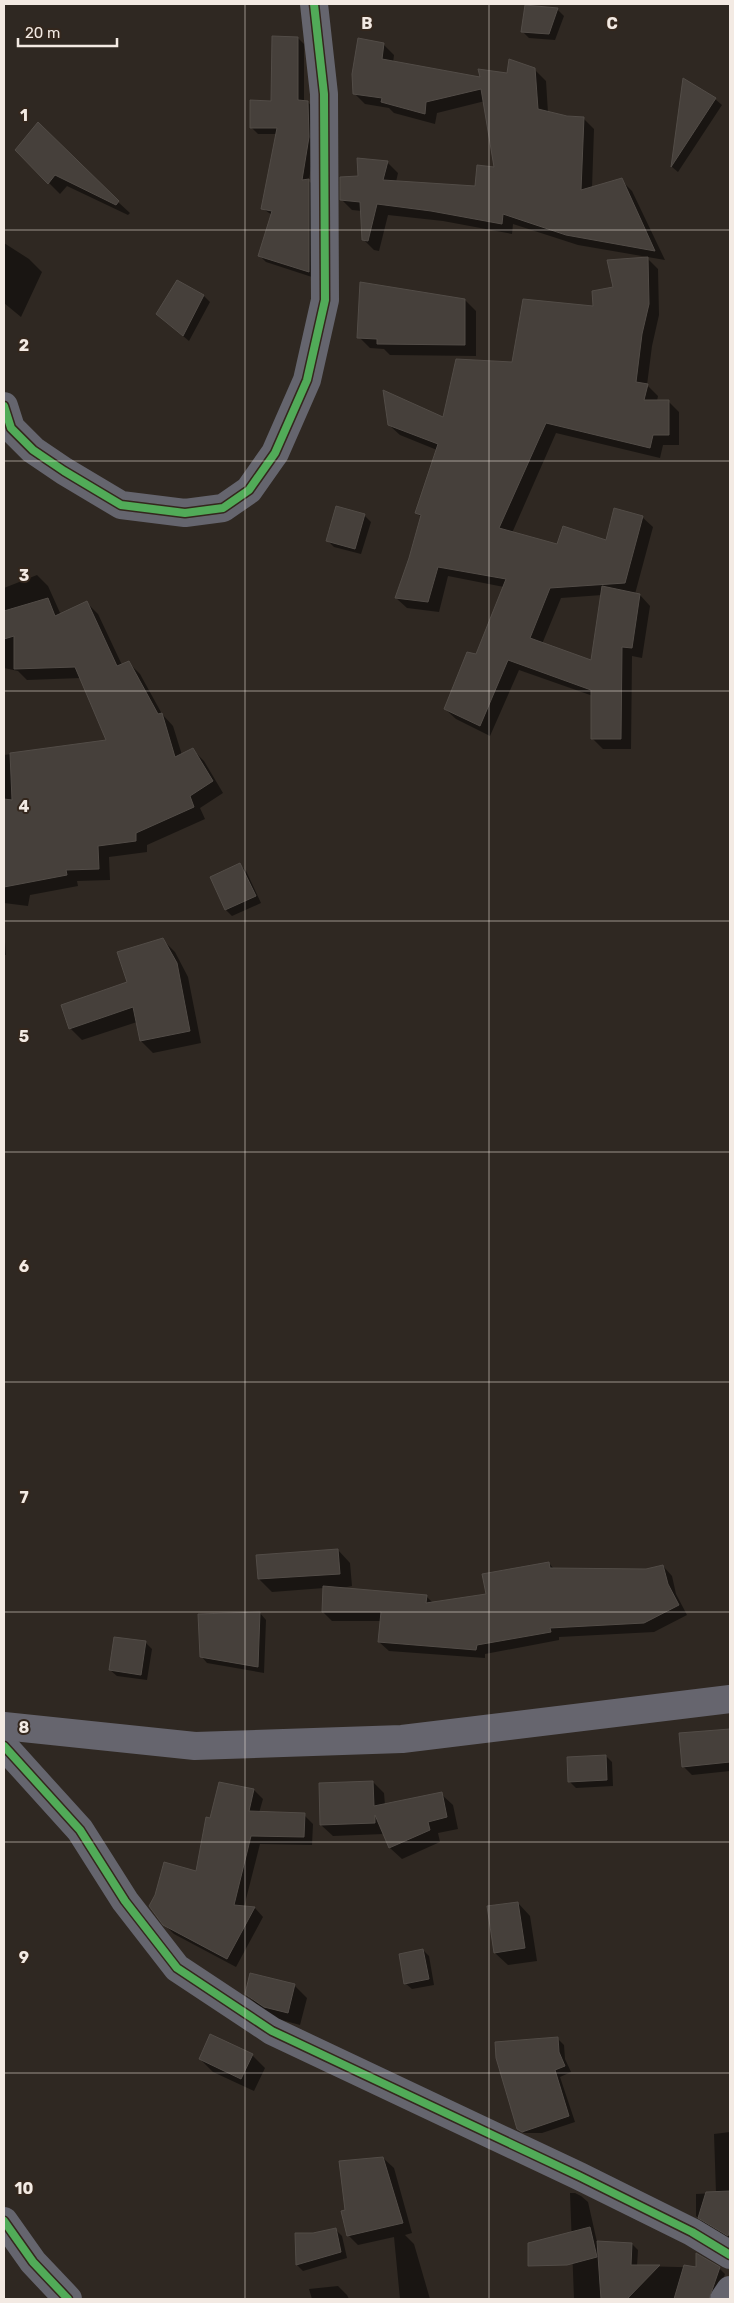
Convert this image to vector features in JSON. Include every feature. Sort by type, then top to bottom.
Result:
[{"type":"main road","points":[[4,1726],[195,1746],[402,1739],[730,1699]]},
{"type":"street","points":[[4,406],[11,428],[33,450],[121,505],[185,513],[223,508],[249,490],[276,453],[307,380],[325,300],[324,94],[314,4]]},
{"type":"street","points":[[4,1746],[80,1830],[125,1901],[177,1968],[272,2031],[579,2176],[692,2232],[730,2255]]},
{"type":"street","points":[[4,2220],[33,2262],[68,2299]]},
{"type":"street","points":[[724,2299],[730,2290]]},
{"type":"building","points":[[525,5],[558,8],[549,34],[521,32]]},
{"type":"building","points":[[272,36],[298,37],[298,100],[308,101],[309,137],[302,180],[309,179],[309,272],[258,256],[272,211],[261,209],[277,128],[250,128],[250,100],[271,101]]},
{"type":"building","points":[[358,38],[384,43],[382,59],[480,77],[478,69],[507,73],[509,59],[535,68],[538,109],[567,116],[584,117],[581,190],[622,178],[655,251],[566,235],[503,214],[502,224],[431,211],[377,204],[368,241],[362,240],[360,202],[340,200],[340,177],[358,176],[357,158],[388,161],[383,180],[475,186],[477,165],[494,167],[481,89],[426,102],[425,114],[381,102],[382,98],[353,94],[352,74]]},
{"type":"building","points":[[683,78],[716,98],[671,167]]},
{"type":"building","points":[[38,122],[119,201],[116,205],[55,175],[48,184],[15,150]]},
{"type":"building","points":[[648,257],[649,304],[642,334],[636,382],[648,384],[644,400],[669,400],[669,435],[653,435],[650,448],[546,423],[499,528],[557,544],[563,526],[606,540],[614,508],[643,516],[625,583],[550,588],[530,638],[591,660],[602,586],[640,594],[632,648],[622,647],[621,739],[591,739],[591,690],[508,660],[480,726],[444,709],[467,652],[476,654],[506,579],[438,567],[428,602],[395,598],[421,515],[415,513],[438,444],[388,425],[383,390],[443,417],[456,359],[512,362],[523,299],[593,306],[592,291],[613,287],[607,260]]},
{"type":"building","points":[[177,280],[204,295],[183,336],[156,314]]},
{"type":"building","points":[[360,282],[465,299],[465,345],[377,344],[377,339],[357,338]]},
{"type":"building","points":[[336,506],[365,514],[355,549],[326,541]]},
{"type":"building","points":[[48,598],[55,616],[87,601],[117,666],[129,661],[158,714],[162,713],[175,757],[193,748],[213,781],[190,796],[194,807],[136,833],[136,841],[98,846],[99,869],[66,870],[67,875],[4,887],[4,799],[12,800],[10,753],[106,740],[75,667],[14,669],[14,636],[4,639],[4,611]]},
{"type":"building","points":[[240,863],[256,896],[225,910],[210,877]]},
{"type":"building","points":[[163,938],[177,963],[190,1031],[140,1041],[133,1007],[69,1029],[61,1005],[127,982],[117,952]]},
{"type":"building","points":[[338,1549],[340,1574],[258,1579],[256,1555]]},
{"type":"building","points":[[549,1562],[550,1568],[646,1569],[663,1565],[668,1584],[679,1605],[644,1623],[550,1628],[551,1632],[477,1645],[476,1650],[378,1642],[381,1612],[322,1612],[323,1586],[427,1595],[426,1603],[486,1594],[482,1574]]},
{"type":"building","points":[[260,1612],[258,1667],[200,1657],[198,1614]]},
{"type":"building","points":[[114,1637],[146,1641],[141,1675],[109,1670]]},
{"type":"building","points":[[730,1729],[730,1762],[682,1767],[679,1733]]},
{"type":"building","points":[[606,1755],[607,1780],[568,1782],[567,1757]]},
{"type":"building","points":[[373,1781],[374,1806],[442,1792],[447,1817],[428,1822],[430,1830],[389,1848],[375,1815],[375,1823],[320,1825],[319,1783]]},
{"type":"building","points":[[219,1782],[254,1789],[249,1811],[305,1813],[304,1837],[251,1836],[234,1905],[255,1907],[227,1959],[163,1925],[149,1906],[155,1895],[164,1862],[196,1871],[206,1817],[210,1818]]},
{"type":"building","points":[[518,1902],[525,1948],[494,1953],[487,1906]]},
{"type":"building","points":[[423,1949],[429,1979],[404,1984],[399,1954]]},
{"type":"building","points":[[250,1973],[295,1984],[288,2013],[264,2007],[245,1994]]},
{"type":"building","points":[[210,2034],[253,2054],[241,2079],[199,2059]]},
{"type":"building","points":[[558,2037],[559,2052],[565,2066],[555,2070],[569,2116],[522,2132],[517,2129],[496,2058],[495,2042]]},
{"type":"building","points":[[383,2157],[403,2223],[347,2236],[341,2211],[345,2210],[339,2161]]},
{"type":"building","points":[[730,2191],[730,2228],[728,2236],[698,2218],[706,2192]]},
{"type":"building","points":[[590,2227],[597,2257],[567,2265],[528,2266],[528,2243]]},
{"type":"building","points":[[336,2228],[341,2252],[296,2265],[295,2233],[313,2233]]},
{"type":"building","points":[[597,2241],[632,2243],[631,2265],[660,2265],[627,2299],[601,2299]]},
{"type":"building","points":[[696,2253],[720,2267],[709,2299],[674,2299],[684,2265],[696,2267]]},
{"type":"cycle path","points":[[4,406],[11,428],[33,450],[121,505],[185,513],[223,508],[249,490],[275,453],[307,380],[325,300],[324,94],[314,4]]},
{"type":"cycle path","points":[[4,1746],[80,1830],[125,1901],[177,1968],[272,2031],[579,2176],[692,2232],[730,2255]]},
{"type":"cycle path","points":[[4,2221],[33,2262],[68,2299]]}]
